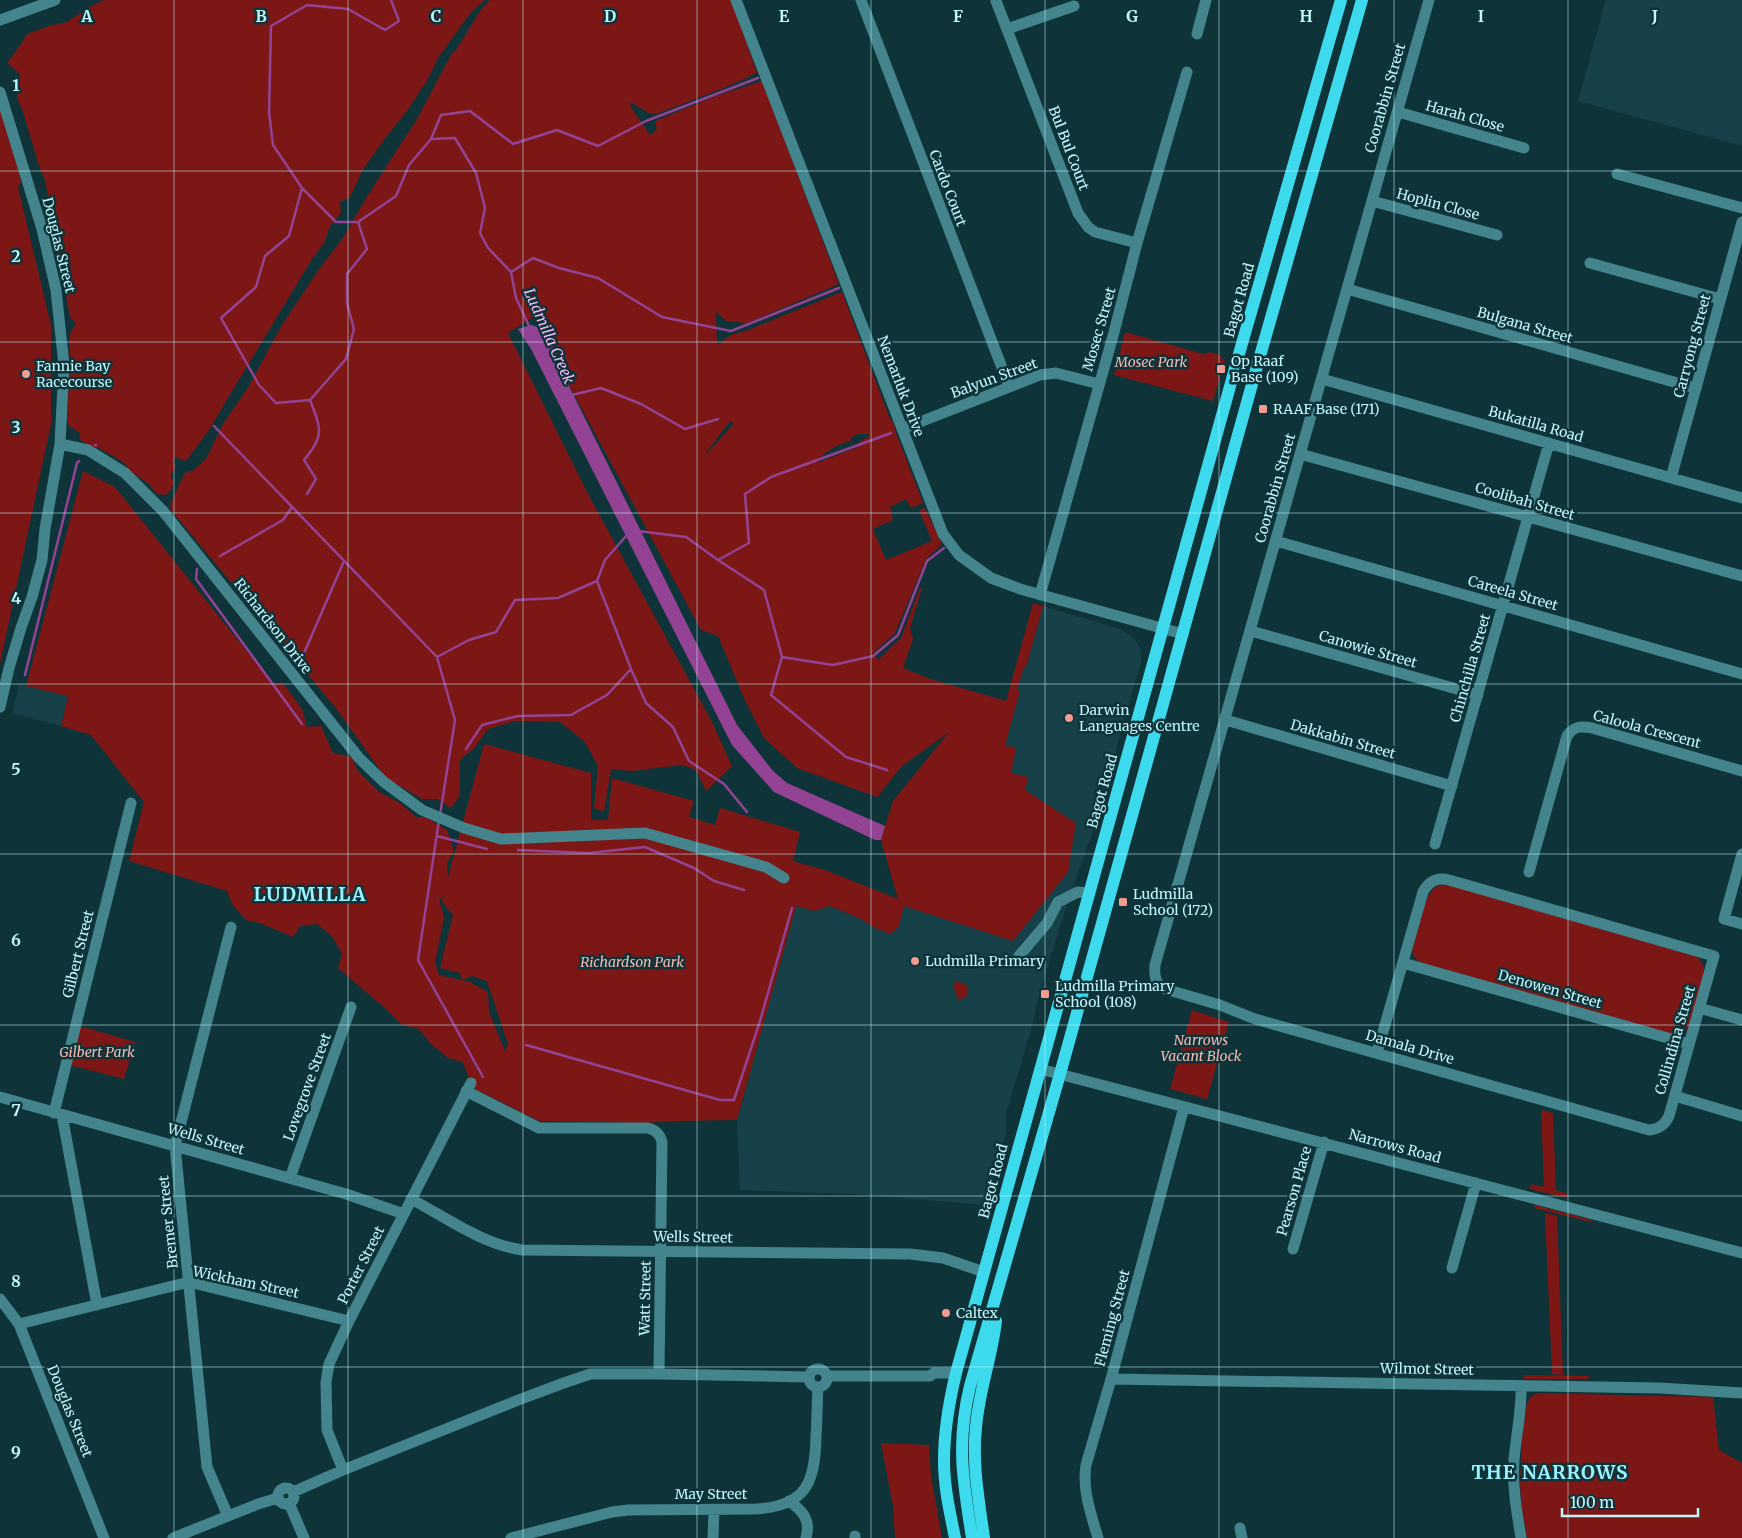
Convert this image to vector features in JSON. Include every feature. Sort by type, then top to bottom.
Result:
[{"type":"main road","name":"Bagot Road","points":[[954,1538],[947,1498],[944,1462],[947,1417],[956,1373],[1163,628],[1341,0]]},
{"type":"main road","points":[[972,1538],[961,1458],[965,1409],[1362,0]]},
{"type":"main road","points":[[984,1534],[975,1482],[974,1443],[979,1406],[995,1330],[1000,1288]]},
{"type":"street","points":[[0,20],[55,0]]},
{"type":"street","name":"Nemarluk Drive","points":[[736,0],[942,534],[950,545],[967,561],[990,578],[1040,595],[1183,634]]},
{"type":"street","name":"Cardo Court","points":[[861,0],[1009,386]]},
{"type":"street","points":[[1196,34],[1206,0]]},
{"type":"street","name":"Coorabbin Street","points":[[1158,984],[1154,973],[1155,965],[1429,0]]},
{"type":"street","name":"Bul Bul Court","points":[[996,1],[1078,213],[1088,227],[1095,232],[1137,243]]},
{"type":"street","points":[[1007,29],[1074,6]]},
{"type":"street","name":"Mosec Street","points":[[1040,595],[1114,336],[1137,243],[1187,72]]},
{"type":"street","name":"Douglas Street","points":[[0,92],[42,229],[56,290],[64,366],[60,444],[45,529],[25,594],[21,628],[0,707]]},
{"type":"street","name":"Harah Close","points":[[1398,112],[1524,148]]},
{"type":"street","points":[[1617,174],[1742,208]]},
{"type":"street","name":"Hoplin Close","points":[[1372,202],[1497,235]]},
{"type":"street","name":"Carryong Street","points":[[1671,478],[1742,222]]},
{"type":"street","points":[[1590,263],[1720,298]]},
{"type":"street","name":"Bulgana Street","points":[[1346,290],[1696,388]]},
{"type":"street","name":"Balyun Street","points":[[902,429],[1009,386],[1048,373],[1056,373],[1099,384]]},
{"type":"street","name":"Bukatilla Road","points":[[1322,379],[1742,498]]},
{"type":"street","name":"Chinchilla Street","points":[[1436,844],[1549,443]]},
{"type":"street","name":"Richardson Drive","points":[[60,444],[88,450],[125,472],[163,511],[359,758],[384,782],[422,810],[464,828],[501,839],[645,832],[766,867],[784,878]]},
{"type":"street","name":"Coolibah Street","points":[[1300,454],[1742,576]]},
{"type":"street","name":"Careela Street","points":[[1276,541],[1742,674]]},
{"type":"street","name":"Canowie Street","points":[[1251,631],[1478,695]]},
{"type":"street","name":"Dakkabin Street","points":[[1226,720],[1452,786]]},
{"type":"street","name":"Caloola Crescent","points":[[1529,872],[1567,736],[1573,729],[1582,727],[1592,728],[1742,771]]},
{"type":"street","name":"Gilbert Street","points":[[97,1305],[58,1114],[131,803]]},
{"type":"street","points":[[1742,854],[1724,919],[1742,924]]},
{"type":"street","name":"Collindina Street","points":[[1403,963],[1423,892],[1428,884],[1441,878],[1714,956],[1675,1096],[1667,1120],[1658,1128]]},
{"type":"street","points":[[1019,956],[1047,923],[1058,902],[1078,892],[1089,893]]},
{"type":"street","name":"Bremer Street","points":[[228,1516],[207,1467],[175,1146],[231,927]]},
{"type":"street","points":[[1377,1053],[1403,963]]},
{"type":"street","name":"Denowen Street","points":[[1403,963],[1689,1044]]},
{"type":"street","name":"Damala Drive","points":[[1158,984],[1165,989],[1220,1004],[1255,1019],[1644,1129],[1653,1130],[1658,1128]]},
{"type":"street","name":"Lovegrove Street","points":[[290,1178],[352,1007]]},
{"type":"street","points":[[1699,1008],[1742,1020]]},
{"type":"street","name":"Narrows Road","points":[[1040,1069],[1742,1253]]},
{"type":"street","name":"Watt Street","points":[[468,1087],[539,1128],[648,1128],[654,1129],[658,1133],[662,1142],[659,1374]]},
{"type":"street","name":"Porter Street","points":[[343,1470],[327,1430],[326,1382],[329,1364],[468,1087]]},
{"type":"street","points":[[1675,1096],[1742,1116]]},
{"type":"street","name":"Wells Street","points":[[0,1097],[346,1194],[404,1214]]},
{"type":"street","name":"Fleming Street","points":[[1098,1538],[1086,1496],[1085,1472],[1184,1107]]},
{"type":"street","name":"Pearson Place","points":[[1293,1249],[1324,1142]]},
{"type":"street","points":[[1452,1268],[1476,1182]]},
{"type":"street","name":"Wells Street","points":[[411,1199],[486,1240],[522,1250],[924,1255],[943,1258],[984,1272]]},
{"type":"street","name":"Wickham Street","points":[[19,1324],[189,1282],[349,1321]]},
{"type":"street","name":"Douglas Street","points":[[0,1300],[19,1324],[104,1538]]},
{"type":"street","points":[[816,1368],[822,1370],[827,1376],[826,1383],[818,1387],[812,1385],[808,1378],[816,1368]]},
{"type":"street","points":[[827,1376],[930,1376],[934,1373],[956,1373]]},
{"type":"street","points":[[293,1492],[343,1470],[575,1378],[598,1374],[659,1374],[808,1378]]},
{"type":"street","name":"Wilmot Street","points":[[1111,1379],[1660,1388],[1742,1393]]},
{"type":"street","points":[[1521,1386],[1520,1413],[1514,1461],[1515,1502],[1521,1538]]},
{"type":"street","name":"May Street","points":[[511,1538],[612,1512],[628,1510],[767,1509],[789,1501],[810,1482],[814,1468],[818,1387]]},
{"type":"street","points":[[278,1498],[278,1493],[283,1488],[288,1487],[293,1492],[294,1498],[289,1503]]},
{"type":"street","points":[[173,1538],[278,1498]]},
{"type":"street","points":[[278,1498],[281,1502],[289,1503]]},
{"type":"street","points":[[789,1501],[804,1513],[808,1526],[806,1538]]},
{"type":"street","points":[[289,1503],[304,1538]]},
{"type":"street","points":[[713,1538],[714,1510]]},
{"type":"shaded area","points":[[1606,0],[1742,0],[1742,146],[1578,101]]},
{"type":"shaded area","name":"Ludmilla Primary","points":[[1043,606],[1120,629],[1133,637],[1141,650],[1141,662],[1093,831],[1067,904],[1041,988],[1006,1114],[1006,1133],[987,1205],[853,1194],[740,1190],[737,1120],[796,906],[815,911],[829,906],[859,918],[875,928],[904,907],[881,840],[893,801],[951,730],[998,744],[1020,691],[1017,690],[1023,670],[1027,664]]},
{"type":"shaded area","points":[[20,684],[68,696],[61,726],[12,713]]},
{"type":"green space","points":[[104,0],[485,0],[471,12],[438,58],[428,79],[407,111],[362,171],[350,197],[340,202],[341,213],[330,226],[324,243],[312,259],[209,430],[186,461],[175,457],[175,468],[171,475],[174,483],[166,495],[157,494],[148,483],[128,470],[123,462],[99,448],[90,447],[79,438],[80,433],[69,426],[67,421],[68,362],[71,359],[69,340],[76,323],[70,317],[45,180],[17,98],[20,74],[7,63],[27,34],[67,22],[89,7]]},
{"type":"green space","name":"Richardson Park","points":[[490,0],[731,0],[757,73],[656,114],[649,113],[630,102],[632,109],[650,135],[657,129],[655,121],[716,96],[762,81],[839,284],[747,323],[726,321],[716,312],[717,345],[731,335],[842,292],[923,503],[911,508],[906,499],[890,507],[893,520],[873,529],[886,560],[932,541],[919,510],[925,508],[942,544],[926,559],[895,633],[873,653],[878,660],[901,638],[920,588],[922,588],[910,628],[913,639],[903,668],[930,679],[1006,701],[1033,603],[1043,606],[1027,664],[1023,670],[1017,690],[1020,691],[1005,745],[1016,748],[1011,773],[1028,777],[1025,790],[1076,823],[1068,872],[1013,941],[904,906],[899,926],[891,934],[830,906],[815,911],[796,906],[737,1120],[643,1123],[539,1121],[477,1090],[470,1082],[463,1062],[448,1058],[431,1044],[419,1029],[402,1025],[338,968],[342,954],[332,936],[317,924],[300,926],[293,937],[260,923],[246,920],[232,904],[227,891],[129,861],[144,802],[91,735],[61,726],[68,696],[26,686],[83,471],[115,487],[272,683],[283,683],[302,709],[307,727],[321,726],[333,753],[352,757],[357,770],[379,792],[400,803],[416,817],[426,817],[447,830],[454,851],[447,863],[448,877],[484,744],[591,773],[591,820],[608,820],[612,778],[694,801],[689,817],[715,825],[720,808],[800,832],[793,861],[825,870],[898,899],[881,840],[893,801],[949,732],[902,766],[877,797],[797,768],[764,738],[744,698],[718,636],[701,630],[562,372],[547,330],[532,318],[508,333],[587,492],[712,722],[732,766],[706,791],[696,770],[682,765],[632,771],[611,769],[604,812],[594,808],[598,766],[585,742],[560,722],[515,721],[488,729],[475,747],[460,760],[460,795],[451,808],[437,799],[422,799],[386,778],[335,707],[170,509],[185,473],[194,470],[206,459],[223,424],[247,389],[282,325],[317,272],[343,238],[366,198],[417,119],[452,53],[456,50],[480,11]],"holes":[[[730,421],[734,424],[706,454],[706,453]],[[858,434],[868,434],[870,436],[858,443],[858,447],[817,463],[827,452],[850,441],[853,436]],[[443,896],[442,902],[453,915],[440,968],[460,973],[462,980],[472,976],[487,981],[508,1044],[505,1051],[489,1012],[488,992],[470,982],[439,975],[435,963],[444,917],[439,900]]]},
{"type":"green space","name":"Fannie Bay Racecourse","points":[[0,105],[10,131],[8,139],[13,149],[21,183],[18,187],[51,325],[51,424],[0,664]]},
{"type":"green space","name":"Mosec Park","points":[[1125,332],[1203,354],[1210,352],[1220,355],[1225,360],[1213,401],[1114,375]]},
{"type":"green space","points":[[1440,885],[1449,885],[1698,957],[1703,965],[1704,974],[1689,1028],[1682,1034],[1674,1035],[1419,962],[1413,955],[1412,948],[1426,899],[1434,888]]},
{"type":"green space","points":[[955,981],[966,984],[968,993],[965,998],[957,999],[956,991],[953,989]]},
{"type":"green space","name":"Narrows Vacant Block","points":[[1192,1010],[1229,1022],[1207,1099],[1170,1089]]},
{"type":"green space","name":"Gilbert Park","points":[[80,1026],[135,1042],[124,1079],[70,1065]]},
{"type":"green space","points":[[1541,1110],[1553,1113],[1556,1190],[1568,1194],[1567,1198],[1530,1189],[1531,1184],[1544,1187]]},
{"type":"green space","points":[[1535,1205],[1592,1220],[1591,1222],[1534,1208]]},
{"type":"green space","points":[[1545,1213],[1557,1216],[1563,1375],[1552,1374]]},
{"type":"green space","points":[[1524,1375],[1589,1376],[1588,1379],[1524,1379]]},
{"type":"green space","points":[[1536,1393],[1713,1397],[1719,1450],[1742,1463],[1742,1538],[1527,1538],[1521,1502],[1522,1438],[1527,1404]]},
{"type":"green space","points":[[881,1443],[929,1445],[931,1476],[942,1538],[895,1538],[893,1506]]},
{"type":"water","points":[[531,325],[547,330],[562,372],[737,725],[773,771],[787,783],[885,826],[881,840],[875,840],[774,792],[732,745],[531,349],[518,329]]},
{"type":"waterway","name":"Ludmilla Creek","points":[[391,0],[399,21],[385,30],[348,9],[307,5],[271,26],[269,112],[273,145],[302,188],[336,222],[358,222],[396,196],[409,165],[431,139],[455,138],[476,173],[485,208],[480,233],[488,248],[511,272],[516,298],[530,328]]},
{"type":"waterway","points":[[431,139],[441,115],[470,111],[513,144],[557,130],[598,146],[646,121],[758,78]]},
{"type":"waterway","points":[[302,188],[289,236],[265,256],[256,287],[221,318],[259,385],[276,403],[310,400],[346,359],[354,329],[347,303],[347,274],[367,249],[358,222]]},
{"type":"waterway","points":[[511,272],[533,258],[559,268],[598,278],[662,317],[731,331],[839,288]]},
{"type":"waterway","points":[[572,395],[601,388],[641,404],[685,429],[718,419]]},
{"type":"waterway","points":[[307,494],[316,479],[304,460],[311,452],[319,432],[317,418],[310,400]]},
{"type":"waterway","points":[[214,426],[437,657],[455,720],[440,815]]},
{"type":"waterway","points":[[638,531],[686,537],[718,560],[749,543],[745,494],[771,477],[891,433]]},
{"type":"waterway","points":[[25,675],[79,461]]},
{"type":"waterway","points":[[220,556],[283,520],[292,507]]},
{"type":"waterway","points":[[437,657],[469,640],[496,632],[515,600],[558,598],[597,581],[605,560],[627,535]]},
{"type":"waterway","points":[[718,560],[764,590],[782,657],[833,665],[873,656],[898,635],[927,561],[944,548]]},
{"type":"waterway","points":[[298,667],[344,561]]},
{"type":"waterway","points":[[197,569],[196,579],[302,724]]},
{"type":"waterway","points":[[597,581],[646,703],[673,727],[689,761],[724,784],[747,812]]},
{"type":"waterway","points":[[782,657],[771,695],[846,757],[887,770]]},
{"type":"waterway","points":[[466,749],[482,725],[518,716],[571,715],[607,695],[631,669]]},
{"type":"waterway","points":[[439,820],[418,960],[483,1077]]},
{"type":"waterway","points":[[437,836],[487,849]]},
{"type":"waterway","points":[[518,850],[589,853],[645,847],[694,868],[714,881],[744,890]]},
{"type":"waterway","points":[[526,1045],[720,1100],[734,1100],[760,1021],[792,908]]},
{"type":"place","name":"Op Raaf Base (109)","points":[[1221,369]]},
{"type":"place","name":"Fannie Bay Racecourse","points":[[26,374]]},
{"type":"place","name":"RAAF Base (171)","points":[[1263,409]]},
{"type":"place","name":"Darwin Languages Centre","points":[[1069,718]]},
{"type":"place","name":"Ludmilla School (172)","points":[[1123,902]]},
{"type":"place","name":"Ludmilla Primary","points":[[915,961]]},
{"type":"place","name":"Ludmilla Primary School (108)","points":[[1045,994]]},
{"type":"place","name":"Caltex","points":[[946,1313]]},
{"type":"district","name":"LUDMILLA","points":[[310,894]]},
{"type":"district","name":"THE NARROWS","points":[[1550,1472]]}]
